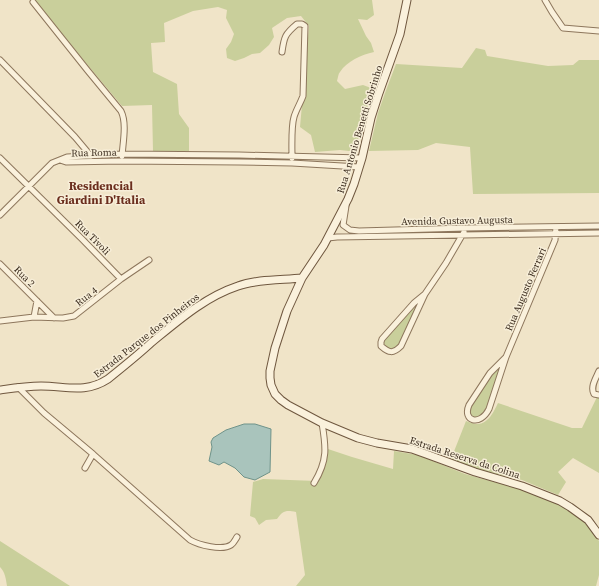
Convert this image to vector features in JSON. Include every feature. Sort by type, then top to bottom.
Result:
[{"type":"street","name":"Rua Antonio Benetti Sobrinho","points":[[302,278],[328,238],[348,200],[362,158],[379,93],[400,34],[407,0]]},
{"type":"street","points":[[545,0],[563,28],[599,31]]},
{"type":"street","points":[[33,2],[124,116],[125,123],[122,161]]},
{"type":"street","points":[[282,52],[284,38],[286,35],[297,24],[302,24],[305,26],[302,96],[301,103],[294,116],[292,163]]},
{"type":"street","points":[[0,60],[70,132],[90,155],[92,161]]},
{"type":"street","name":"Rua Roma","points":[[60,160],[67,157],[122,154],[362,158]]},
{"type":"street","points":[[239,155],[239,162]]},
{"type":"street","name":"Rua Tivoli","points":[[0,158],[121,279]]},
{"type":"street","name":"Rua Roma","points":[[60,160],[66,162],[239,162],[359,166]]},
{"type":"street","points":[[0,215],[52,163],[60,160]]},
{"type":"street","name":"Avenida Gustavo Augusta","points":[[348,200],[343,225],[350,230],[599,226]]},
{"type":"street","name":"Rua Augusto Ferrari","points":[[506,357],[490,374],[469,405],[467,414],[472,420],[480,419],[489,409],[506,357],[555,240],[556,227]]},
{"type":"street","points":[[425,294],[414,303],[382,340],[382,346],[388,351],[394,352],[401,346],[425,294],[446,263],[466,228]]},
{"type":"street","name":"Avenida Gustavo Augusta","points":[[328,238],[463,234],[599,233]]},
{"type":"street","name":"Rua 4","points":[[0,321],[34,317],[63,318],[74,316],[121,279],[149,260]]},
{"type":"street","name":"Rua 2","points":[[0,264],[54,318]]},
{"type":"street","name":"Estrada Parque dos Pinheiros","points":[[0,390],[18,387],[41,386],[80,388],[94,387],[108,379],[184,315],[223,292],[239,285],[251,282],[302,278]]},
{"type":"street","name":"Estrada Reserva da Colina","points":[[302,278],[287,311],[275,348],[270,378],[271,385],[281,400],[322,422],[358,438],[412,449],[475,472],[522,486],[560,501],[588,520],[599,535]]},
{"type":"street","name":"Rua 2","points":[[34,317],[37,301]]},
{"type":"street","points":[[599,371],[592,388],[594,394],[599,395]]},
{"type":"street","points":[[18,387],[44,413],[93,454],[178,530],[196,543],[203,546],[223,548],[233,543],[237,537]]},
{"type":"street","points":[[314,483],[325,457],[322,422]]},
{"type":"street","points":[[85,468],[93,454]]},
{"type":"green space","points":[[33,0],[372,0],[374,15],[367,20],[358,19],[371,43],[374,52],[359,57],[346,65],[339,73],[337,81],[345,89],[363,85],[371,88],[371,97],[358,140],[357,149],[349,151],[340,150],[315,152],[311,135],[300,127],[309,26],[301,16],[287,18],[272,28],[274,37],[269,45],[260,53],[252,54],[235,61],[227,58],[226,49],[234,34],[226,18],[227,10],[218,7],[193,11],[164,23],[165,42],[151,43],[153,72],[177,84],[179,114],[189,128],[189,151],[153,151],[152,105],[122,106]]},
{"type":"green space","points":[[476,48],[485,50],[487,56],[548,66],[573,65],[579,60],[599,60],[599,193],[473,194],[470,147],[436,143],[418,150],[369,151],[378,113],[396,64],[462,68]]},
{"type":"green space","points":[[419,302],[403,340],[395,349],[387,348],[384,344],[384,340]]},
{"type":"green space","points":[[502,364],[486,412],[478,418],[473,418],[470,415],[469,409],[491,374]]},
{"type":"green space","points":[[597,397],[599,397],[599,473],[573,458],[558,472],[566,482],[558,495],[522,480],[479,470],[451,459],[466,421],[478,424],[482,423],[491,416],[498,403],[572,428],[582,428]]},
{"type":"green space","points":[[328,449],[393,469],[394,451],[418,455],[465,474],[521,489],[562,506],[575,514],[588,525],[599,541],[599,575],[596,586],[296,586],[305,575],[296,512],[285,512],[277,519],[266,520],[259,525],[255,518],[250,516],[253,482],[263,479],[317,481],[324,467]]},
{"type":"green space","points":[[0,541],[70,586],[7,586],[6,578],[0,567]]},
{"type":"water","points":[[244,424],[255,424],[271,429],[270,472],[255,480],[244,477],[235,468],[224,462],[219,465],[209,461],[212,447],[211,442],[213,438],[226,430]]},
{"type":"district","name":"Residencial Giardini D'Italia","points":[[101,193]]}]
